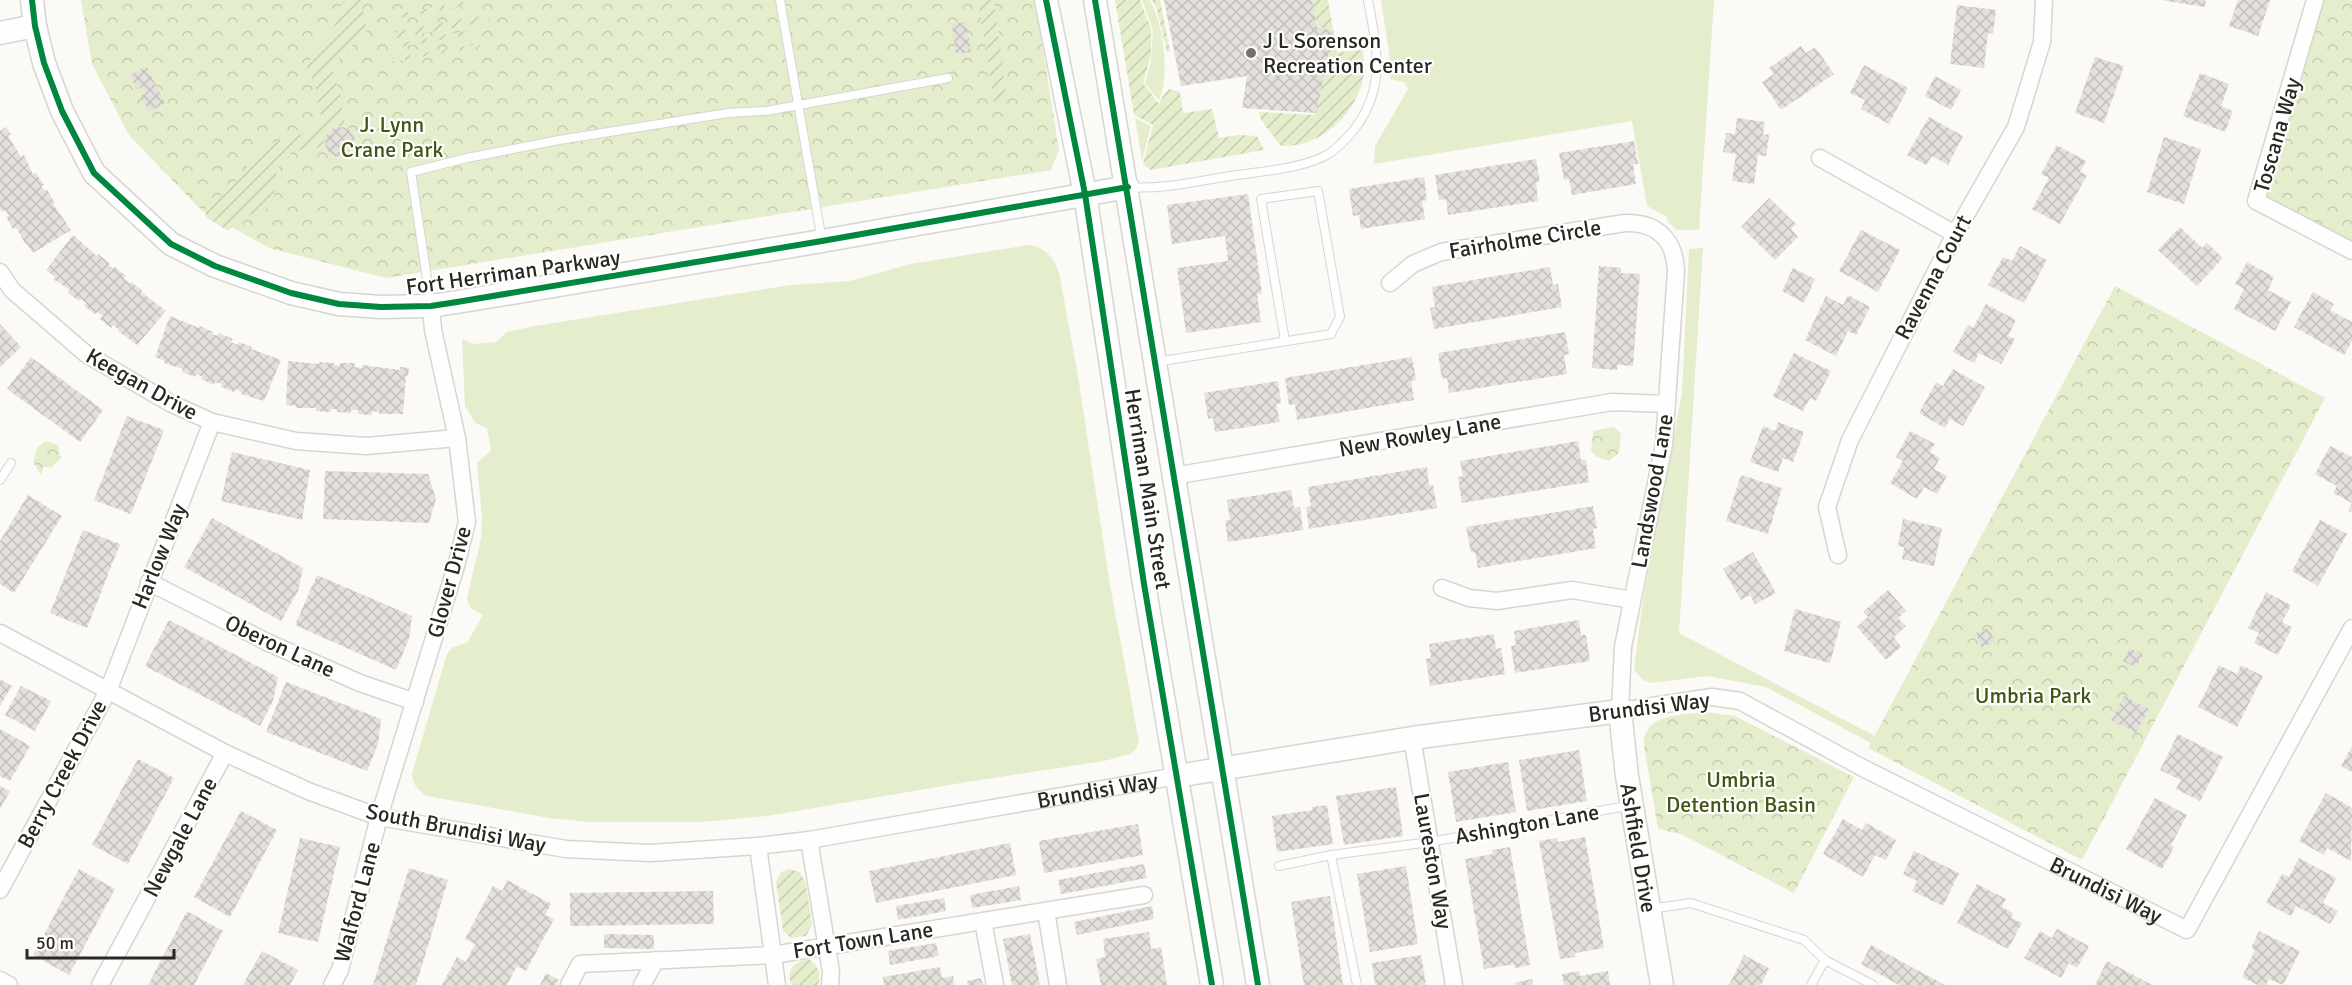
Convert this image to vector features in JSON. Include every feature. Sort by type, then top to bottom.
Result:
[{"type":"street","name":"Fort Herriman Parkway","points":[[32,0],[35,26],[44,63],[62,111],[94,173],[171,244],[215,266],[291,293],[339,304],[381,307],[431,306],[1128,187]]},
{"type":"street","name":"Herriman Main Street","points":[[1046,0],[1085,194],[1144,584],[1212,985]]},
{"type":"street","name":"Herriman Main Street","points":[[1095,0],[1128,187],[1173,476],[1258,985]]},
{"type":"street","name":"Ravenna Court","points":[[1838,555],[1827,507],[1850,440],[1955,234],[2016,127],[2042,42],[2044,0]]},
{"type":"street","name":"Toscana Way","points":[[2315,0],[2256,201],[2352,251]]},
{"type":"street","points":[[0,33],[35,26]]},
{"type":"street","points":[[1820,158],[1955,234]]},
{"type":"street","name":"Fairholme Circle","points":[[1390,283],[1413,264],[1441,252],[1626,223],[1644,225],[1664,237]]},
{"type":"street","name":"Landswood Lane","points":[[1620,711],[1623,647],[1664,444],[1676,271],[1673,250],[1664,237]]},
{"type":"street","name":"Keegan Drive","points":[[0,272],[12,290],[86,354],[170,403],[212,422],[296,441],[366,446],[457,438]]},
{"type":"street","name":"Glover Drive","points":[[379,817],[456,566],[467,522],[457,438],[433,330],[431,306]]},
{"type":"street","name":"New Rowley Lane","points":[[1173,476],[1612,402],[1667,405]]},
{"type":"street","name":"Harlow Way","points":[[108,691],[212,422]]},
{"type":"street","name":"Oberon Lane","points":[[149,582],[269,643],[360,683],[415,702]]},
{"type":"street","points":[[1442,588],[1469,598],[1497,601],[1572,590],[1632,600]]},
{"type":"street","name":"Brundisi Way","points":[[758,846],[809,840],[1222,768],[1412,738],[1712,697],[1740,701],[1861,767],[2187,930],[2352,628]]},
{"type":"street","name":"South Brundisi Way","points":[[0,633],[225,753],[308,791],[379,817],[566,849],[650,853],[758,846]]},
{"type":"street","name":"Berry Creek Drive","points":[[0,890],[108,691]]},
{"type":"street","name":"Ashfield Drive","points":[[1620,711],[1632,805],[1662,985]]},
{"type":"street","name":"Laureston Way","points":[[1412,738],[1454,985]]},
{"type":"street","name":"Newgale Lane","points":[[100,985],[225,753]]},
{"type":"street","name":"Walford Lane","points":[[332,985],[340,970],[379,817]]},
{"type":"street","points":[[809,840],[831,972],[830,985]]},
{"type":"street","points":[[758,846],[777,985]]},
{"type":"street","name":"Fort Town Lane","points":[[568,985],[580,964],[773,955],[1144,895]]},
{"type":"street","points":[[1046,910],[1058,985]]},
{"type":"street","points":[[983,921],[995,985]]},
{"type":"street","points":[[642,985],[656,960]]},
{"type":"street","points":[[0,980],[9,985]]},
{"type":"lane","points":[[780,0],[822,241]]},
{"type":"lane","points":[[1128,187],[1150,188],[1302,164],[1329,154],[1360,122],[1377,83],[1377,47],[1368,0]]},
{"type":"lane","points":[[431,306],[411,172],[467,158],[559,140],[728,113],[766,111],[948,78]]},
{"type":"lane","points":[[1155,362],[1331,334],[1340,317],[1318,191],[1260,199],[1285,341]]},
{"type":"lane","points":[[0,480],[11,463]]},
{"type":"lane","name":"Ashington Lane","points":[[1279,866],[1331,855],[1430,842],[1632,805]]},
{"type":"lane","points":[[1331,855],[1357,985]]},
{"type":"lane","points":[[1648,909],[1691,903],[1804,940],[1825,960],[1873,985]]},
{"type":"lane","points":[[1810,985],[1825,960]]},
{"type":"green space","name":"J. Lynn Crane Park","points":[[81,0],[1035,0],[1059,150],[1051,170],[386,278],[269,248],[201,210],[129,135],[92,64]]},
{"type":"green space","points":[[346,0],[361,0],[367,33],[342,54],[333,71],[345,126],[336,126],[326,131],[323,147],[293,151],[277,169],[274,197],[266,210],[243,217],[228,231],[206,217],[205,210],[243,175],[254,152],[271,143],[302,134],[321,117],[315,85],[307,67],[315,47],[333,30],[341,4]]},
{"type":"green space","points":[[978,0],[994,0],[1007,103],[994,104]]},
{"type":"green space","points":[[1115,0],[1140,0],[1151,29],[1151,55],[1143,83],[1159,104],[1169,89],[1180,92],[1183,113],[1212,109],[1219,138],[1239,135],[1257,136],[1264,150],[1151,170],[1143,164],[1153,125],[1134,115]]},
{"type":"green space","points":[[1142,0],[1150,0],[1162,36],[1165,64],[1159,101],[1145,83],[1151,62],[1153,30]]},
{"type":"green space","points":[[1152,0],[1160,0],[1170,51],[1167,52],[1157,10]]},
{"type":"green space","points":[[1312,0],[1328,0],[1337,52],[1363,50],[1364,74],[1354,102],[1335,125],[1310,141],[1281,146],[1261,120],[1259,112],[1315,115],[1331,31],[1317,26]]},
{"type":"green space","points":[[1381,0],[1714,0],[1699,230],[1677,230],[1668,222],[1666,216],[1647,206],[1632,121],[1374,164],[1375,146],[1408,89],[1404,82],[1390,79],[1390,60]]},
{"type":"green space","points":[[2315,0],[2352,0],[2352,251],[2256,201]]},
{"type":"green space","points":[[469,1],[469,5],[392,19],[392,15]]},
{"type":"green space","points":[[477,16],[491,21],[391,39],[390,33]]},
{"type":"green space","points":[[472,30],[472,34],[391,49],[390,45]]},
{"type":"green space","points":[[479,44],[480,47],[392,62],[392,58]]},
{"type":"green space","points":[[1135,118],[1151,126],[1142,161]]},
{"type":"green space","points":[[1029,245],[1040,248],[1048,254],[1059,272],[1078,376],[1109,579],[1139,742],[1136,749],[1130,754],[1104,761],[767,816],[701,822],[589,822],[549,818],[427,796],[418,789],[413,781],[412,773],[447,654],[453,647],[467,643],[483,615],[472,609],[467,598],[481,539],[482,517],[477,463],[491,451],[487,428],[475,423],[465,406],[462,339],[473,344],[496,342],[507,332],[535,326],[790,285],[850,281],[910,264]]},
{"type":"green space","points":[[1703,248],[1679,633],[1875,736],[1871,743],[1766,687],[1707,676],[1651,683],[1643,680],[1634,670],[1643,600],[1682,393],[1689,249]]},
{"type":"green space","name":"Umbria Park","points":[[2115,286],[2325,398],[2082,860],[1868,748]]},
{"type":"green space","points":[[1614,427],[1621,433],[1619,453],[1609,461],[1597,457],[1591,451],[1593,431]]},
{"type":"green space","points":[[46,441],[58,445],[61,458],[52,467],[43,467],[42,476],[33,462],[37,448]]},
{"type":"green space","name":"Umbria Detention Basin","points":[[1705,712],[1735,716],[1854,777],[1794,893],[1681,834],[1658,829],[1644,746],[1645,735],[1650,727],[1666,718]]},
{"type":"green space","points":[[789,869],[800,872],[806,884],[812,925],[806,936],[791,938],[783,931],[776,882],[781,872]]},
{"type":"green space","points":[[809,959],[818,971],[820,977],[818,985],[792,985],[789,975],[792,967]]},
{"type":"building","name":"J L Sorenson Recreation Center","points":[[1164,0],[1312,0],[1317,27],[1333,31],[1316,113],[1242,108],[1247,76],[1181,86]]},
{"type":"building","points":[[2161,0],[2206,0],[2205,7]]},
{"type":"building","points":[[2238,0],[2270,0],[2258,36],[2229,26]]},
{"type":"building","points":[[1957,5],[1996,10],[1993,34],[1988,33],[1984,68],[1950,64]]},
{"type":"building","points":[[966,22],[971,52],[956,54],[952,24]]},
{"type":"building","points":[[1801,46],[1806,53],[1815,47],[1834,74],[1781,110],[1762,82],[1774,74],[1769,68]]},
{"type":"building","points":[[2095,57],[2124,66],[2104,123],[2075,113]]},
{"type":"building","points":[[1864,65],[1908,88],[1889,124],[1861,109],[1865,100],[1850,93]]},
{"type":"building","points":[[146,66],[165,103],[149,112],[141,96],[146,93],[142,87],[137,89],[130,75]]},
{"type":"building","points":[[2200,73],[2229,84],[2221,106],[2233,111],[2225,132],[2183,116]]},
{"type":"building","points":[[1935,76],[1961,90],[1951,110],[1925,96]]},
{"type":"building","points":[[1929,117],[1963,136],[1948,165],[1932,156],[1926,165],[1907,155]]},
{"type":"building","points":[[1737,118],[1765,122],[1763,134],[1769,135],[1766,156],[1758,155],[1754,184],[1732,181],[1736,154],[1723,152],[1726,133],[1735,134]]},
{"type":"building","points":[[6,127],[11,134],[8,136],[21,157],[24,155],[33,174],[36,173],[44,185],[41,186],[45,191],[47,190],[55,203],[53,204],[71,230],[33,253],[16,227],[13,229],[5,210],[2,212],[0,208],[0,131]]},
{"type":"building","points":[[340,127],[346,128],[354,136],[354,148],[346,156],[340,157],[334,156],[326,148],[325,142],[326,136],[334,128]]},
{"type":"building","points":[[2164,137],[2201,149],[2184,204],[2147,192]]},
{"type":"building","points":[[1634,141],[1638,164],[1633,164],[1636,184],[1572,195],[1569,179],[1564,180],[1559,153]]},
{"type":"building","points":[[2057,145],[2086,161],[2080,172],[2087,175],[2060,224],[2032,209],[2049,178],[2041,174]]},
{"type":"building","points":[[1536,159],[1540,181],[1536,182],[1538,201],[1448,215],[1446,199],[1439,200],[1435,175]]},
{"type":"building","points":[[1424,177],[1427,200],[1422,201],[1425,219],[1361,229],[1359,215],[1353,216],[1349,189]]},
{"type":"building","points":[[1248,194],[1262,294],[1257,294],[1261,322],[1186,333],[1177,268],[1228,261],[1225,236],[1172,244],[1167,205]]},
{"type":"building","points":[[1769,198],[1796,224],[1791,229],[1798,237],[1775,260],[1741,227]]},
{"type":"building","points":[[2180,227],[2202,248],[2207,243],[2223,258],[2197,286],[2158,250]]},
{"type":"building","points":[[1861,230],[1900,250],[1878,292],[1839,271]]},
{"type":"building","points":[[73,235],[166,311],[137,345],[113,325],[111,328],[100,319],[103,316],[97,312],[95,314],[84,306],[86,303],[81,299],[79,301],[68,293],[70,290],[53,279],[55,277],[46,270]]},
{"type":"building","points":[[2020,246],[2047,260],[2024,303],[1988,285],[2003,257],[2012,261]]},
{"type":"building","points":[[2247,262],[2274,277],[2268,290],[2291,302],[2275,331],[2234,309],[2244,289],[2235,284]]},
{"type":"building","points":[[1599,266],[1621,268],[1621,273],[1640,274],[1633,366],[1618,365],[1617,370],[1592,368]]},
{"type":"building","points":[[1550,267],[1553,285],[1558,284],[1562,307],[1434,329],[1430,308],[1435,307],[1432,287]]},
{"type":"building","points":[[1793,268],[1815,279],[1804,303],[1782,291]]},
{"type":"building","points":[[2313,292],[2334,304],[2330,310],[2352,322],[2352,341],[2344,355],[2294,327]]},
{"type":"building","points":[[1848,295],[1870,307],[1856,335],[1848,331],[1836,356],[1805,340],[1826,296],[1843,305]]},
{"type":"building","points":[[1986,304],[2016,320],[2008,336],[2015,339],[2001,364],[1979,353],[1974,363],[1953,352],[1968,325],[1973,328]]},
{"type":"building","points":[[170,316],[199,328],[200,326],[213,332],[212,334],[218,336],[219,333],[233,339],[231,342],[238,345],[239,342],[281,360],[264,401],[241,394],[242,392],[235,389],[234,392],[221,387],[222,384],[215,382],[214,385],[201,379],[203,377],[196,374],[195,377],[182,372],[183,369],[164,363],[165,361],[155,357]]},
{"type":"building","points":[[0,324],[21,347],[0,367]]},
{"type":"building","points":[[1565,332],[1569,354],[1564,355],[1567,374],[1449,393],[1447,378],[1442,379],[1438,353]]},
{"type":"building","points":[[1794,353],[1831,371],[1816,401],[1810,398],[1803,411],[1773,396]]},
{"type":"building","points":[[31,357],[103,410],[80,442],[7,389]]},
{"type":"building","points":[[1412,357],[1416,380],[1411,381],[1414,400],[1297,420],[1295,404],[1289,405],[1285,378]]},
{"type":"building","points":[[288,361],[334,363],[340,366],[340,363],[355,363],[354,367],[362,368],[362,365],[400,370],[400,367],[409,368],[408,376],[406,376],[403,414],[379,414],[379,412],[372,411],[372,415],[358,414],[358,410],[351,410],[351,413],[337,412],[337,409],[331,409],[330,412],[316,411],[316,408],[296,408],[296,406],[286,405]]},
{"type":"building","points":[[1953,369],[1985,387],[1963,426],[1950,419],[1945,428],[1919,413],[1936,382],[1943,386]]},
{"type":"building","points":[[1278,381],[1281,403],[1276,404],[1280,422],[1215,432],[1213,418],[1208,419],[1204,393]]},
{"type":"building","points":[[127,416],[164,430],[131,514],[94,500]]},
{"type":"building","points":[[1778,422],[1804,432],[1793,462],[1783,458],[1778,472],[1750,462],[1763,426],[1775,431]]},
{"type":"building","points":[[1910,431],[1935,444],[1930,452],[1940,458],[1934,469],[1947,476],[1937,494],[1924,487],[1917,499],[1890,483],[1903,461],[1896,457]]},
{"type":"building","points":[[1578,441],[1581,460],[1586,460],[1589,482],[1462,503],[1458,477],[1463,476],[1460,461]]},
{"type":"building","points":[[2330,446],[2352,457],[2352,503],[2333,493],[2337,486],[2315,474]]},
{"type":"building","points":[[232,452],[310,470],[302,520],[221,501]]},
{"type":"building","points":[[1427,467],[1429,486],[1433,485],[1437,508],[1309,529],[1306,507],[1311,506],[1308,487]]},
{"type":"building","points":[[325,471],[428,474],[436,499],[429,523],[323,519]]},
{"type":"building","points":[[1741,475],[1782,488],[1768,534],[1726,521]]},
{"type":"building","points":[[1291,490],[1294,508],[1300,507],[1303,530],[1228,542],[1225,521],[1230,520],[1227,500]]},
{"type":"building","points":[[28,495],[62,516],[14,593],[0,584],[0,541]]},
{"type":"building","points":[[1593,506],[1597,528],[1593,529],[1596,548],[1478,568],[1475,552],[1471,553],[1466,527]]},
{"type":"building","points":[[212,518],[303,568],[298,591],[281,621],[184,567]]},
{"type":"building","points":[[1903,519],[1942,528],[1934,566],[1902,559],[1904,547],[1898,546]]},
{"type":"building","points":[[2320,520],[2347,534],[2318,586],[2292,571]]},
{"type":"building","points":[[83,530],[120,544],[87,628],[50,613]]},
{"type":"building","points":[[1753,552],[1776,593],[1755,604],[1750,595],[1741,600],[1723,569]]},
{"type":"building","points":[[317,575],[412,616],[409,639],[396,670],[295,625]]},
{"type":"building","points":[[1888,590],[1906,611],[1898,618],[1906,626],[1894,637],[1901,647],[1886,660],[1857,627],[1868,617],[1863,612]]},
{"type":"building","points":[[2266,592],[2291,605],[2282,622],[2292,627],[2278,655],[2254,643],[2259,633],[2248,628]]},
{"type":"building","points":[[1795,609],[1841,622],[1830,663],[1784,651]]},
{"type":"building","points":[[169,620],[278,677],[273,701],[260,726],[145,666]]},
{"type":"building","points":[[1579,620],[1581,635],[1586,635],[1590,661],[1515,673],[1511,646],[1516,645],[1514,631]]},
{"type":"building","points":[[1989,628],[1995,642],[1981,647],[1976,633]]},
{"type":"building","points":[[1494,634],[1496,649],[1501,648],[1505,674],[1430,686],[1426,659],[1431,658],[1429,644]]},
{"type":"building","points":[[2130,648],[2142,655],[2136,668],[2123,661]]},
{"type":"building","points":[[2219,665],[2237,674],[2241,665],[2263,676],[2237,727],[2198,707]]},
{"type":"building","points":[[0,679],[12,686],[0,706]]},
{"type":"building","points":[[286,682],[381,719],[378,744],[367,771],[266,732]]},
{"type":"building","points":[[21,686],[51,701],[35,731],[5,715]]},
{"type":"building","points":[[2124,696],[2149,709],[2136,733],[2111,720]]},
{"type":"building","points":[[0,729],[30,746],[10,781],[0,776]]},
{"type":"building","points":[[2178,734],[2223,757],[2200,801],[2176,789],[2181,780],[2160,770]]},
{"type":"building","points":[[2352,746],[2352,772],[2341,766]]},
{"type":"building","points":[[1579,750],[1587,801],[1527,811],[1519,760]]},
{"type":"building","points":[[138,759],[174,778],[128,864],[92,845]]},
{"type":"building","points":[[1508,762],[1516,812],[1456,822],[1448,772]]},
{"type":"building","points":[[0,786],[10,791],[0,809]]},
{"type":"building","points":[[1396,787],[1403,836],[1344,845],[1336,796]]},
{"type":"building","points":[[2326,793],[2352,808],[2351,861],[2327,848],[2324,855],[2299,841]]},
{"type":"building","points":[[2155,798],[2187,815],[2171,845],[2174,847],[2162,869],[2126,849]]},
{"type":"building","points":[[1327,805],[1333,844],[1277,852],[1272,816],[1313,810],[1312,807]]},
{"type":"building","points":[[241,811],[277,830],[230,917],[194,897]]},
{"type":"building","points":[[1843,819],[1862,830],[1866,823],[1896,840],[1886,860],[1875,855],[1863,877],[1823,854]]},
{"type":"building","points":[[1138,824],[1143,855],[1044,873],[1039,841]]},
{"type":"building","points":[[1585,837],[1604,948],[1575,953],[1575,957],[1560,959],[1539,841],[1557,838],[1558,842]]},
{"type":"building","points":[[300,838],[340,847],[318,942],[278,933]]},
{"type":"building","points":[[1010,843],[1016,875],[876,903],[869,871]]},
{"type":"building","points":[[1510,847],[1530,965],[1515,968],[1514,964],[1484,969],[1465,859],[1493,854],[1492,850]]},
{"type":"building","points":[[1914,851],[1959,873],[1943,906],[1912,891],[1917,881],[1903,874]]},
{"type":"building","points":[[2299,858],[2336,878],[2323,903],[2338,911],[2330,924],[2296,906],[2291,916],[2266,903],[2282,874],[2289,877]]},
{"type":"building","points":[[1144,864],[1147,878],[1061,894],[1058,880]]},
{"type":"building","points":[[1406,866],[1418,944],[1370,952],[1357,874]]},
{"type":"building","points":[[409,868],[448,880],[416,985],[373,985]]},
{"type":"building","points":[[79,869],[115,889],[69,975],[33,955]]},
{"type":"building","points":[[507,880],[551,904],[545,915],[554,919],[526,971],[517,966],[507,985],[442,985],[457,957],[466,962],[475,944],[465,939],[493,886],[502,891]]},
{"type":"building","points":[[1977,884],[2006,899],[2002,907],[2013,913],[2011,918],[2022,923],[2008,949],[1957,923]]},
{"type":"building","points":[[1019,886],[1021,900],[972,908],[970,895]]},
{"type":"building","points":[[713,891],[714,924],[570,926],[570,893]]},
{"type":"building","points":[[1330,896],[1343,985],[1304,985],[1291,902]]},
{"type":"building","points":[[944,898],[946,911],[898,920],[896,906]]},
{"type":"building","points":[[1152,906],[1154,919],[1077,935],[1074,922]]},
{"type":"building","points":[[187,911],[223,931],[194,985],[148,985]]},
{"type":"building","points":[[2057,929],[2089,946],[2077,968],[2069,963],[2061,978],[2024,958],[2040,931],[2052,938]]},
{"type":"building","points":[[2259,931],[2300,951],[2283,985],[2269,979],[2266,985],[2258,985],[2242,977],[2255,950],[2251,948]]},
{"type":"building","points":[[1149,932],[1151,949],[1161,947],[1167,985],[1101,985],[1096,959],[1105,957],[1103,939]]},
{"type":"building","points":[[604,934],[654,935],[654,949],[604,948]]},
{"type":"building","points":[[1030,934],[1040,985],[1012,985],[1003,939]]},
{"type":"building","points":[[936,943],[939,956],[890,965],[888,951]]},
{"type":"building","points":[[1871,945],[1945,985],[1899,985],[1861,964]]},
{"type":"building","points":[[262,951],[298,970],[290,985],[243,985]]},
{"type":"building","points":[[1421,955],[1426,985],[1375,985],[1372,963]]},
{"type":"building","points":[[1744,955],[1769,968],[1761,985],[1729,985]]},
{"type":"building","points":[[2107,961],[2152,985],[2095,985]]},
{"type":"building","points":[[940,967],[942,978],[953,976],[954,985],[884,985],[883,977]]},
{"type":"building","points":[[1579,971],[1580,976],[1608,971],[1610,985],[1564,985],[1562,974]]},
{"type":"building","points":[[546,973],[559,980],[556,985],[540,985]]},
{"type":"building","points":[[981,978],[983,985],[967,985],[967,981]]},
{"type":"building","points":[[1532,979],[1533,985],[1515,985],[1514,983]]},
{"type":"cycle path","points":[[32,0],[35,26],[44,63],[62,111],[94,173],[171,244],[215,266],[291,293],[339,304],[381,307],[431,306],[1128,187]]},
{"type":"cycle path","points":[[1046,0],[1085,194],[1144,584],[1212,985]]},
{"type":"cycle path","points":[[1095,0],[1258,985]]},
{"type":"place","name":"J L Sorenson Recreation Center","points":[[1251,53]]}]
